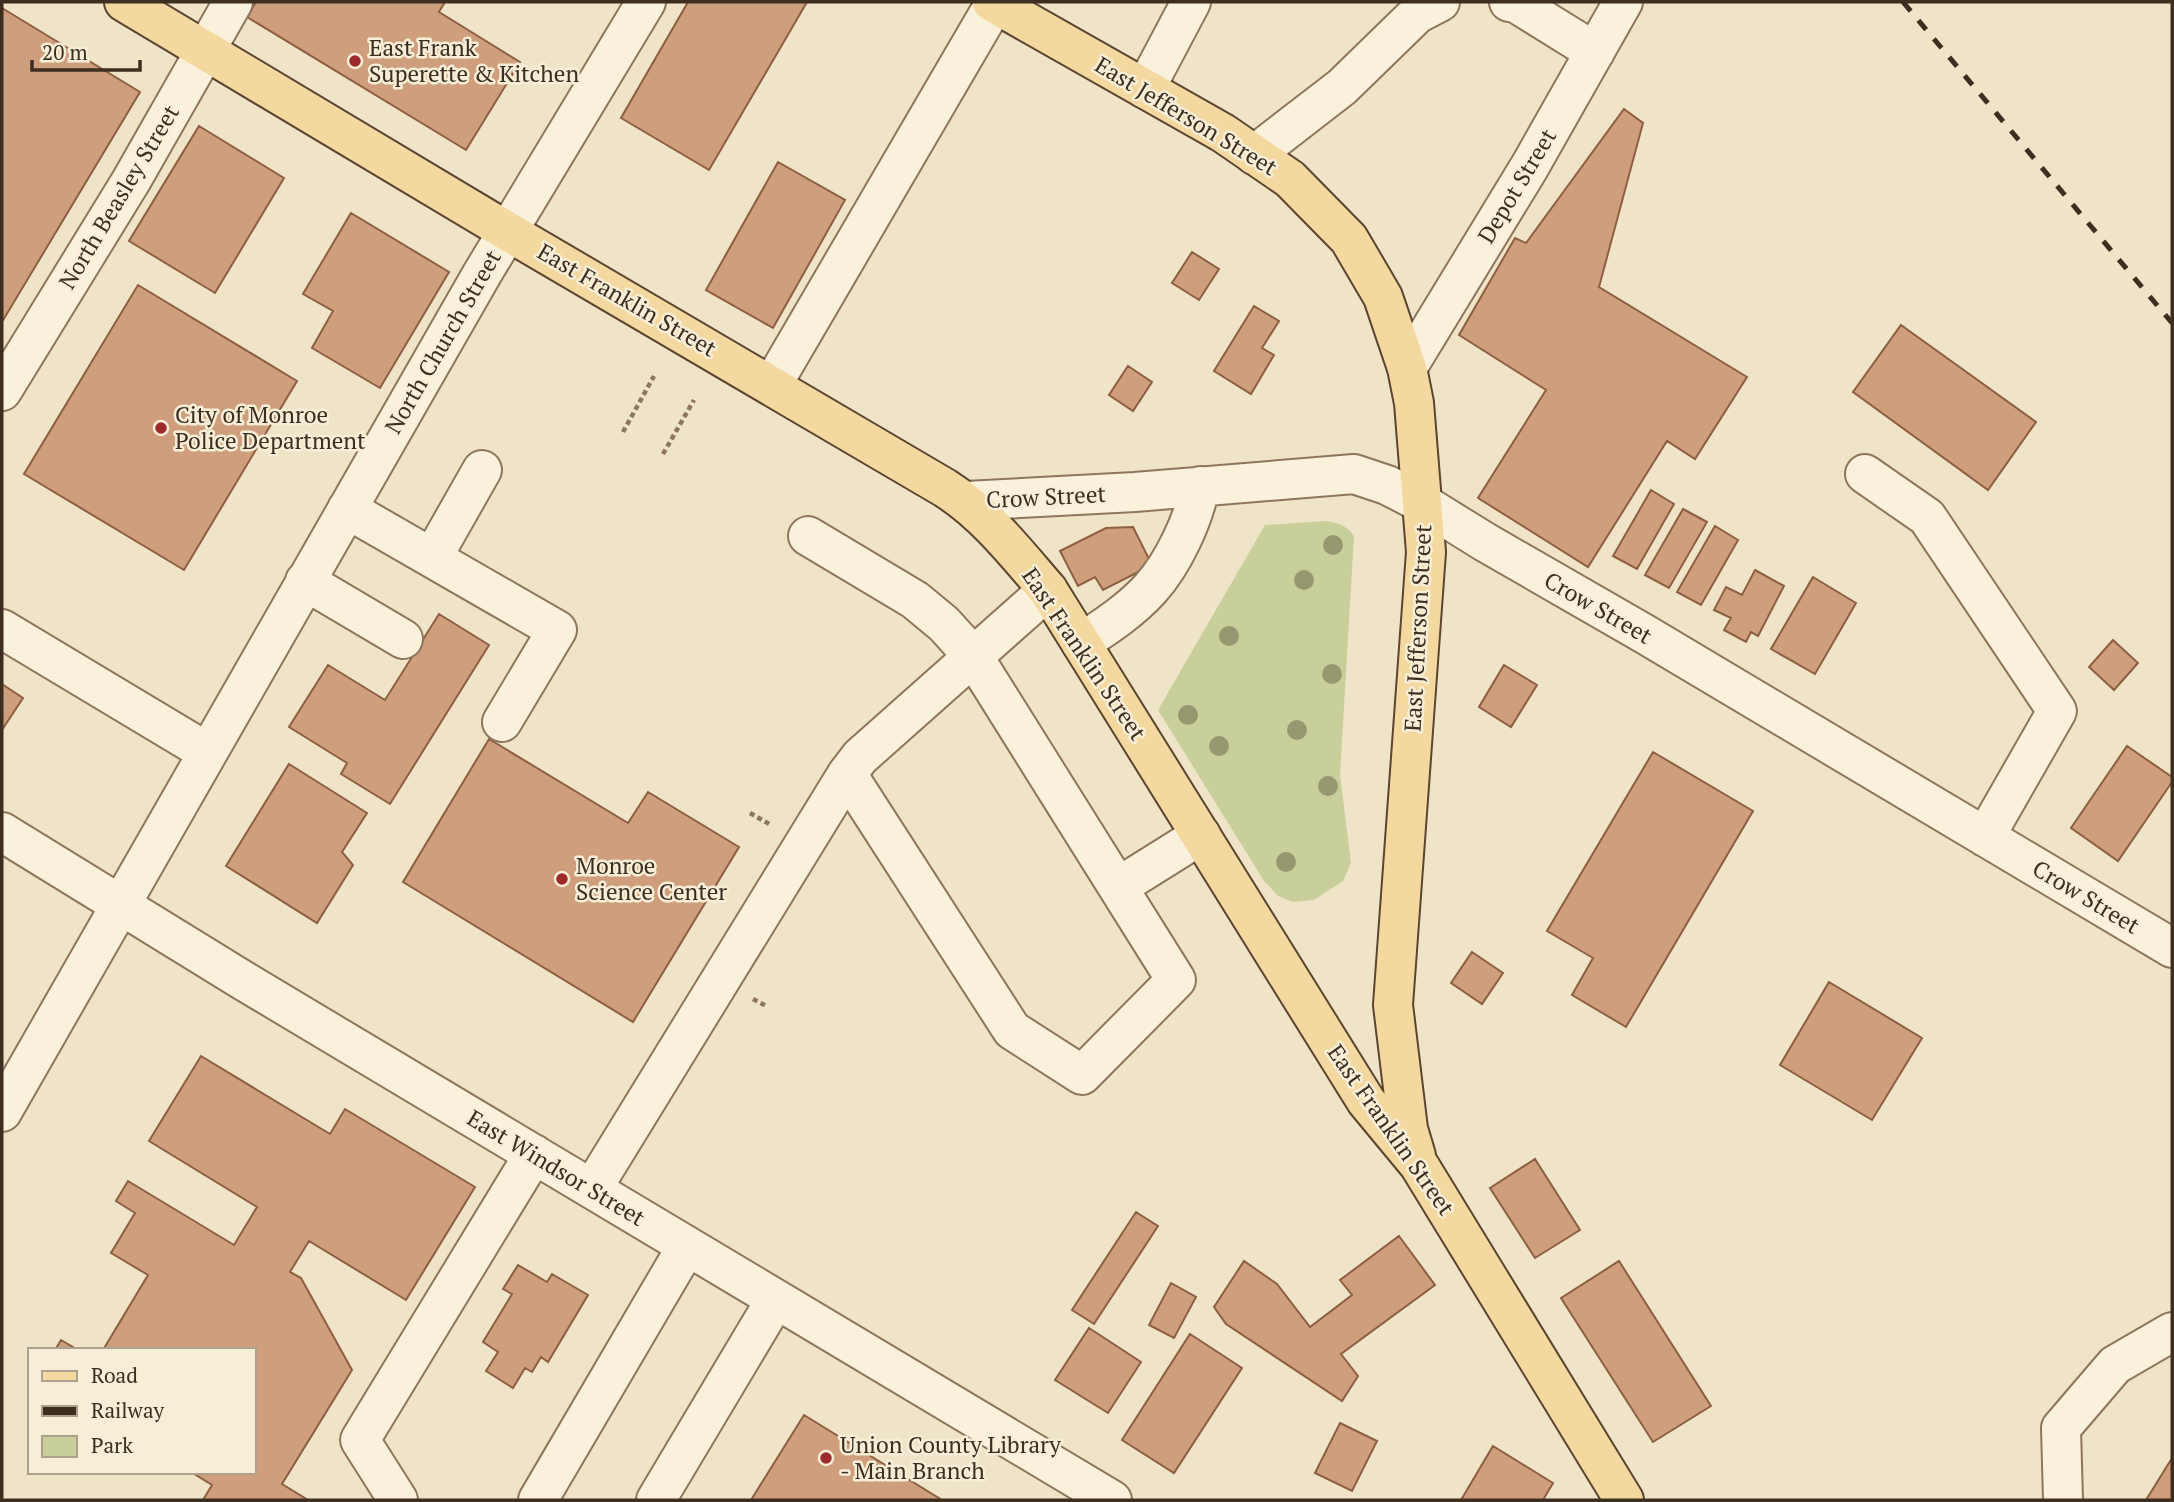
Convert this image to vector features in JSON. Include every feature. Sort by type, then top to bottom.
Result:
[{"type":"main road","name":"East Franklin Street","points":[[124,2],[967,501],[1000,534],[1048,590],[1366,1101],[1419,1165],[1624,1500]]},
{"type":"main road","name":"East Jefferson Street","points":[[993,3],[1223,133],[1290,179],[1349,239],[1382,297],[1408,368],[1414,403],[1426,552],[1393,1005],[1408,1129],[1419,1165]]},
{"type":"street","name":"North Beasley Street","points":[[2,391],[131,181],[233,2]]},
{"type":"street","name":"North Church Street","points":[[2,1112],[507,231],[646,2]]},
{"type":"street","points":[[1145,89],[1191,2]]},
{"type":"street","points":[[1254,155],[1342,87],[1417,14],[1440,2]]},
{"type":"street","points":[[1509,2],[1516,3],[1595,51]]},
{"type":"street","name":"Depot Street","points":[[1408,368],[1530,166],[1623,2]]},
{"type":"street","points":[[772,385],[993,3]]},
{"type":"street","points":[[432,558],[482,470]]},
{"type":"street","name":"Crow Street","points":[[967,501],[1354,474],[1387,485],[1422,503],[2172,948]]},
{"type":"street","points":[[1865,474],[1927,517],[2057,711],[1985,837]]},
{"type":"street","points":[[1081,643],[1121,616],[1151,588],[1182,539],[1195,510],[1200,486]]},
{"type":"street","points":[[347,509],[557,630],[502,722]]},
{"type":"street","points":[[808,536],[915,600],[944,624],[973,656],[1176,980],[1082,1075],[1012,1030],[846,774]]},
{"type":"street","points":[[305,581],[403,639]]},
{"type":"street","points":[[592,1189],[846,774],[860,757],[1048,590]]},
{"type":"street","points":[[2,629],[207,752]]},
{"type":"street","name":"East Windsor Street","points":[[2,832],[1112,1500]]},
{"type":"street","points":[[1118,887],[1201,835]]},
{"type":"street","points":[[398,1500],[360,1440],[534,1154]]},
{"type":"street","points":[[538,1500],[687,1246]]},
{"type":"street","points":[[656,1500],[776,1299]]},
{"type":"street","points":[[2063,1500],[2062,1428],[2115,1365],[2172,1332]]},
{"type":"path","points":[[623,432],[654,376]]},
{"type":"path","points":[[663,454],[694,400]]},
{"type":"green space","points":[[1326,521],[1342,525],[1354,536],[1340,775],[1351,863],[1343,881],[1314,900],[1293,902],[1278,896],[1264,881],[1158,710],[1265,525]]},
{"type":"building","points":[[256,2],[445,2],[439,12],[520,62],[466,150],[247,17]]},
{"type":"building","points":[[688,2],[807,2],[709,170],[621,118]]},
{"type":"building","points":[[2,8],[140,92],[2,322]]},
{"type":"building","points":[[1624,109],[1643,123],[1599,287],[1747,377],[1695,459],[1667,441],[1588,567],[1478,498],[1546,390],[1459,335],[1515,238],[1526,243]]},
{"type":"building","points":[[199,126],[284,178],[215,293],[129,241]]},
{"type":"building","points":[[778,162],[845,200],[773,328],[706,290]]},
{"type":"building","points":[[351,213],[449,272],[380,388],[312,348],[333,311],[303,294]]},
{"type":"building","points":[[1192,252],[1219,269],[1199,300],[1172,283]]},
{"type":"building","name":"City of Monroe Police Department","points":[[138,285],[297,381],[184,570],[24,474]]},
{"type":"building","points":[[1254,306],[1279,321],[1262,348],[1274,355],[1251,394],[1214,371]]},
{"type":"building","points":[[1901,325],[2036,422],[1988,490],[1853,392]]},
{"type":"building","points":[[1128,366],[1152,382],[1133,411],[1109,395]]},
{"type":"building","points":[[1651,490],[1674,504],[1637,569],[1613,556]]},
{"type":"building","points":[[1683,509],[1707,522],[1669,588],[1645,575]]},
{"type":"building","points":[[1715,526],[1738,540],[1701,605],[1677,592]]},
{"type":"building","points":[[1133,527],[1152,565],[1103,590],[1095,577],[1078,586],[1060,551],[1106,528]]},
{"type":"building","points":[[1755,570],[1784,586],[1758,636],[1751,632],[1746,642],[1724,630],[1731,618],[1714,610],[1726,587],[1742,595]]},
{"type":"building","points":[[1813,577],[1856,603],[1815,674],[1771,649]]},
{"type":"building","points":[[439,614],[489,645],[390,804],[341,774],[347,763],[289,727],[328,665],[385,700]]},
{"type":"building","points":[[2113,640],[2138,663],[2114,690],[2089,667]]},
{"type":"building","points":[[1504,665],[1537,685],[1511,727],[1479,707]]},
{"type":"building","points":[[2,684],[23,698],[2,730]]},
{"type":"building","name":"Monroe Science Center","points":[[489,739],[628,823],[648,792],[739,847],[633,1022],[403,882]]},
{"type":"building","points":[[2127,746],[2172,777],[2172,782],[2118,861],[2071,828]]},
{"type":"building","points":[[1653,752],[1753,811],[1626,1027],[1572,995],[1593,958],[1547,931]]},
{"type":"building","points":[[289,764],[367,813],[342,852],[353,865],[317,923],[226,866]]},
{"type":"building","points":[[1472,952],[1503,973],[1482,1004],[1451,983]]},
{"type":"building","points":[[1829,982],[1922,1038],[1872,1120],[1780,1065]]},
{"type":"building","points":[[201,1056],[330,1134],[345,1109],[475,1187],[406,1300],[309,1241],[290,1272],[301,1278],[352,1370],[282,1484],[308,1500],[203,1500],[212,1485],[194,1474],[256,1474],[256,1348],[104,1348],[148,1275],[111,1253],[135,1213],[116,1201],[128,1181],[234,1245],[257,1207],[149,1141]]},
{"type":"building","points":[[1535,1159],[1580,1230],[1535,1258],[1490,1188]]},
{"type":"building","points":[[1136,1212],[1158,1226],[1094,1324],[1072,1310]]},
{"type":"building","points":[[1399,1236],[1435,1285],[1341,1354],[1358,1376],[1342,1401],[1226,1324],[1214,1307],[1244,1261],[1277,1284],[1310,1327],[1352,1295],[1340,1280]]},
{"type":"building","points":[[1619,1261],[1711,1406],[1653,1442],[1561,1298]]},
{"type":"building","points":[[518,1265],[547,1282],[552,1274],[588,1295],[548,1362],[541,1357],[532,1372],[525,1368],[513,1388],[486,1371],[498,1352],[483,1342],[512,1294],[503,1289]]},
{"type":"building","points":[[1171,1283],[1196,1297],[1174,1338],[1149,1325]]},
{"type":"building","points":[[1089,1328],[1141,1362],[1108,1413],[1055,1380]]},
{"type":"building","points":[[1190,1334],[1242,1368],[1174,1473],[1122,1440]]},
{"type":"building","points":[[61,1340],[75,1348],[56,1348]]},
{"type":"building","name":"Union County Library - Main Branch","points":[[804,1415],[942,1500],[751,1500]]},
{"type":"building","points":[[1340,1423],[1377,1441],[1352,1491],[1315,1473]]},
{"type":"building","points":[[1493,1446],[1553,1483],[1543,1500],[1461,1500]]},
{"type":"building","points":[[2172,1458],[2172,1500],[2146,1500]]},
{"type":"railway","points":[[1903,2],[2172,323]]},
{"type":"place","name":"East Frank Superette & Kitchen","points":[[355,61]]},
{"type":"place","name":"City of Monroe Police Department","points":[[161,428]]},
{"type":"place","name":"Monroe Science Center","points":[[562,879]]},
{"type":"place","name":"Union County Library - Main Branch","points":[[826,1458]]}]
